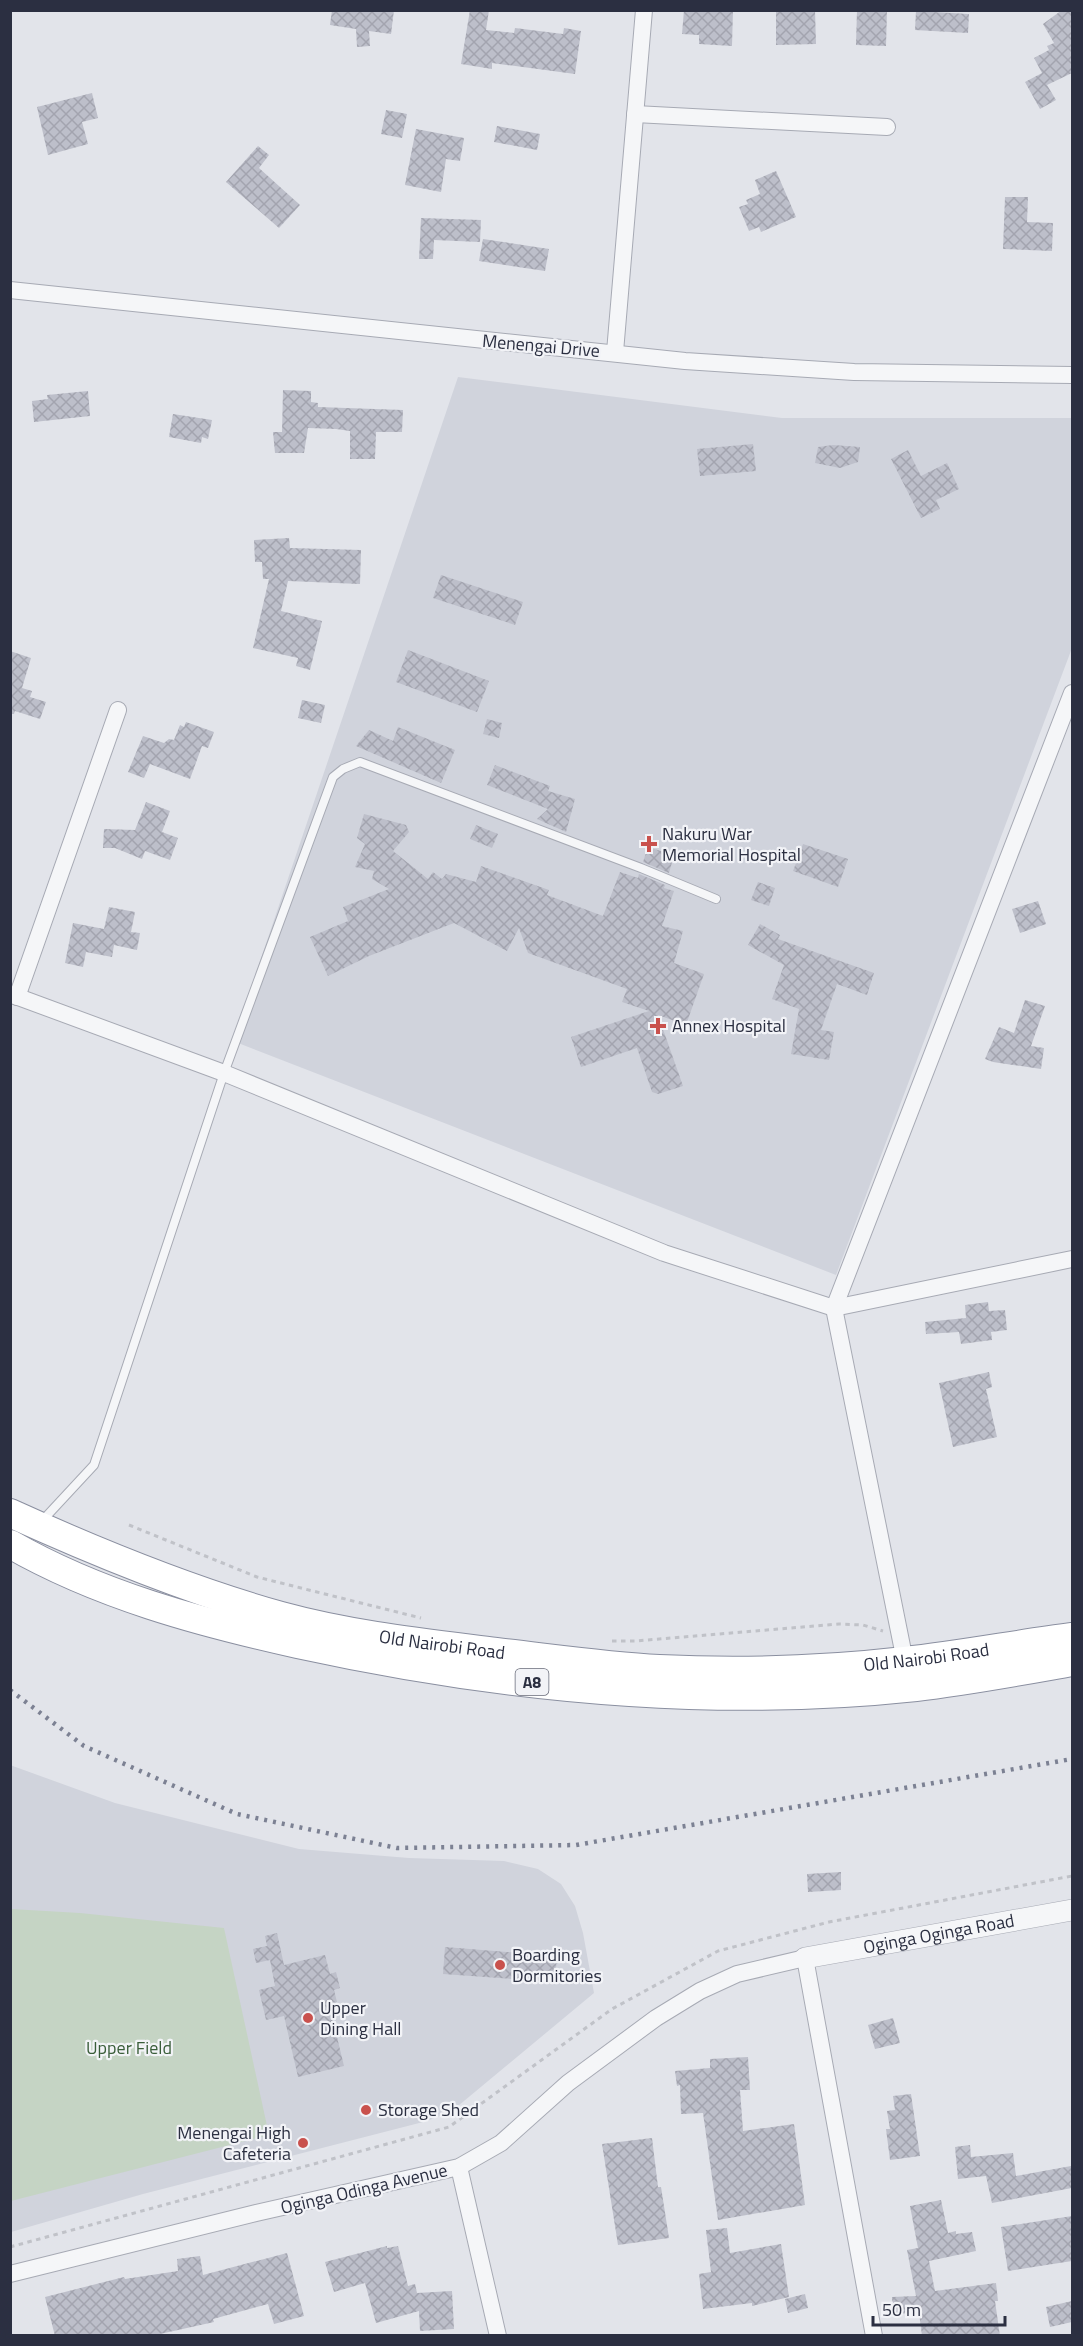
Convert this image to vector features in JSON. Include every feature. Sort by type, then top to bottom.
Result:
[{"type":"highway","name":"Old Nairobi Road","points":[[10,1513],[153,1573],[293,1619],[480,1650],[660,1669],[746,1670],[904,1661],[1072,1636]]},
{"type":"highway","name":"Old Nairobi Road","points":[[10,1545],[99,1587],[181,1614],[326,1650],[495,1679],[653,1693],[784,1695],[916,1687],[1072,1662]]},
{"type":"street","points":[[615,352],[644,10]]},
{"type":"street","points":[[635,114],[887,127]]},
{"type":"street","name":"Menengai Drive","points":[[10,290],[685,361],[854,372],[1072,375]]},
{"type":"street","points":[[904,1661],[834,1308],[1072,693]]},
{"type":"street","points":[[118,710],[14,995],[224,1073],[664,1253],[834,1308],[1072,1259]]},
{"type":"street","name":"Oginga Oginga Road","points":[[805,1958],[1072,1910]]},
{"type":"street","points":[[805,1958],[873,2336]]},
{"type":"street","name":"Oginga Odinga Avenue","points":[[10,2274],[256,2213],[459,2167],[501,2143],[568,2084],[656,2018],[682,2002],[737,1974],[805,1958]]},
{"type":"street","points":[[459,2167],[498,2336]]},
{"type":"lane","points":[[38,1526],[94,1465],[224,1073],[333,777],[343,769],[360,762],[641,868],[716,899]]},
{"type":"path","points":[[129,1525],[257,1577],[424,1618]]},
{"type":"path","points":[[603,1640],[634,1641],[838,1624],[863,1625],[892,1635]]},
{"type":"path","points":[[10,2247],[449,2127],[612,2009],[718,1951],[829,1922],[1072,1876]]},
{"type":"shaded area","name":"Nakuru War Memorial Hospital","points":[[458,377],[782,418],[1072,418],[1072,648],[836,1275],[233,1041]]},
{"type":"shaded area","points":[[10,1765],[115,1803],[299,1849],[409,1858],[504,1861],[538,1869],[561,1884],[575,1906],[583,1933],[594,1993],[452,2111],[427,2121],[143,2194],[11,2232]]},
{"type":"green space","name":"Upper Field","points":[[11,1909],[80,1913],[224,1928],[269,2135],[11,2201]]},
{"type":"building","points":[[332,10],[394,10],[391,34],[369,31],[370,46],[357,47],[356,29],[330,25]]},
{"type":"building","points":[[470,10],[489,10],[486,30],[514,33],[515,28],[563,34],[564,28],[581,31],[575,74],[492,63],[492,69],[461,64]]},
{"type":"building","points":[[684,10],[733,10],[732,46],[699,44],[699,35],[682,34]]},
{"type":"building","points":[[776,10],[815,10],[816,44],[776,45]]},
{"type":"building","points":[[857,10],[887,10],[886,46],[856,45]]},
{"type":"building","points":[[1062,10],[1072,10],[1072,73],[1047,85],[1056,100],[1040,109],[1025,82],[1042,73],[1034,58],[1049,50],[1047,46],[1054,43],[1043,24]]},
{"type":"building","points":[[916,11],[969,14],[968,33],[915,30]]},
{"type":"building","points":[[92,93],[98,118],[82,122],[88,144],[48,155],[37,107]]},
{"type":"building","points":[[386,110],[407,114],[402,138],[381,134]]},
{"type":"building","points":[[497,126],[540,134],[537,150],[494,142]]},
{"type":"building","points":[[416,129],[464,138],[460,161],[446,159],[441,192],[405,185]]},
{"type":"building","points":[[258,146],[269,155],[259,168],[300,205],[279,228],[226,182]]},
{"type":"building","points":[[776,171],[796,217],[761,232],[759,227],[749,231],[739,207],[748,204],[746,200],[760,194],[755,180]]},
{"type":"building","points":[[1005,197],[1028,197],[1027,222],[1053,223],[1052,251],[1003,249]]},
{"type":"building","points":[[421,218],[481,220],[480,242],[434,240],[433,259],[419,259]]},
{"type":"building","points":[[483,239],[549,249],[545,271],[479,261]]},
{"type":"building","points":[[283,390],[311,391],[311,402],[318,403],[318,407],[403,410],[402,432],[376,432],[375,459],[350,459],[350,431],[336,429],[308,428],[304,453],[275,453],[273,432],[282,432]]},
{"type":"building","points":[[88,391],[90,416],[34,422],[32,401],[48,399],[47,395]]},
{"type":"building","points":[[173,414],[212,420],[208,439],[202,437],[201,443],[169,437]]},
{"type":"building","points":[[753,444],[756,471],[700,476],[697,449]]},
{"type":"building","points":[[833,445],[860,447],[858,462],[840,468],[815,463],[818,447]]},
{"type":"building","points":[[908,450],[921,476],[947,463],[959,489],[936,500],[940,509],[921,518],[891,459]]},
{"type":"building","points":[[289,538],[290,548],[361,550],[360,584],[288,581],[281,611],[322,621],[310,670],[296,666],[298,658],[253,648],[269,579],[263,579],[262,562],[255,562],[254,540]]},
{"type":"building","points":[[441,575],[523,602],[515,625],[433,598]]},
{"type":"building","points":[[408,650],[489,681],[477,712],[396,682]]},
{"type":"building","points":[[10,651],[31,658],[22,688],[32,691],[30,697],[46,702],[40,719],[15,711],[14,714],[10,714]]},
{"type":"building","points":[[302,700],[325,705],[321,723],[298,718]]},
{"type":"building","points":[[487,719],[502,723],[499,738],[483,734]]},
{"type":"building","points":[[186,722],[214,732],[208,748],[202,746],[190,779],[150,764],[144,778],[128,772],[143,736],[164,743],[169,739],[174,740],[180,725],[184,727]]},
{"type":"building","points":[[398,727],[455,750],[441,783],[356,746],[369,730],[393,741]]},
{"type":"building","points":[[495,765],[550,786],[548,791],[575,799],[566,832],[537,819],[548,809],[487,785]]},
{"type":"building","points":[[146,802],[170,811],[162,832],[178,838],[170,860],[145,851],[142,859],[115,848],[103,848],[104,829],[135,830]]},
{"type":"building","points":[[364,814],[406,825],[409,832],[393,851],[428,879],[433,872],[442,879],[446,874],[476,882],[481,866],[549,890],[547,895],[603,916],[620,872],[638,878],[639,874],[674,891],[662,926],[683,931],[674,963],[704,974],[686,1025],[658,1015],[683,1086],[658,1094],[652,1092],[637,1048],[581,1067],[571,1037],[649,1011],[622,1002],[627,989],[528,953],[519,928],[507,951],[454,923],[369,956],[328,976],[310,937],[348,921],[343,907],[389,889],[372,879],[374,871],[355,867],[365,844],[357,838]]},
{"type":"building","points":[[476,825],[498,834],[492,848],[470,839]]},
{"type":"building","points":[[803,844],[848,859],[838,887],[793,871]]},
{"type":"building","points":[[648,847],[674,855],[669,873],[643,862]]},
{"type":"building","points":[[758,882],[775,888],[769,906],[751,900]]},
{"type":"building","points":[[1038,901],[1046,924],[1020,933],[1012,909]]},
{"type":"building","points":[[109,907],[135,912],[131,932],[140,933],[137,950],[114,945],[112,957],[86,952],[83,967],[65,963],[73,923],[104,929]]},
{"type":"building","points":[[760,924],[780,935],[778,939],[874,973],[867,995],[837,984],[821,1030],[834,1032],[829,1060],[791,1054],[799,1009],[772,999],[784,965],[748,945]]},
{"type":"building","points":[[1025,1000],[1045,1006],[1031,1046],[1044,1048],[1041,1069],[985,1059],[999,1027],[1014,1033]]},
{"type":"building","points":[[988,1302],[989,1311],[1005,1310],[1007,1330],[991,1332],[992,1340],[961,1344],[959,1332],[926,1334],[925,1322],[966,1318],[965,1305]]},
{"type":"building","points":[[989,1372],[992,1387],[986,1389],[997,1437],[953,1447],[939,1383]]},
{"type":"building","points":[[841,1872],[841,1890],[808,1892],[807,1874]]},
{"type":"building","name":"Upper Dining Hall","points":[[277,1933],[284,1965],[325,1955],[330,1974],[336,1972],[340,1988],[334,1990],[337,2002],[329,2004],[344,2066],[298,2077],[284,2016],[266,2020],[259,1990],[275,1986],[270,1960],[256,1963],[253,1949],[267,1946],[265,1936]]},
{"type":"building","name":"Boarding Dormitories","points":[[445,1947],[557,1956],[555,1982],[443,1974]]},
{"type":"building","points":[[893,2018],[900,2043],[875,2049],[868,2025]]},
{"type":"building","points":[[748,2057],[750,2090],[740,2090],[743,2131],[794,2124],[805,2205],[718,2220],[703,2113],[681,2114],[680,2085],[677,2086],[675,2071],[710,2068],[710,2059]]},
{"type":"building","points":[[911,2094],[920,2156],[890,2160],[886,2129],[890,2129],[887,2111],[895,2110],[893,2096]]},
{"type":"building","points":[[652,2138],[658,2187],[661,2187],[669,2238],[618,2245],[602,2144]]},
{"type":"building","points":[[970,2145],[971,2157],[1013,2153],[1016,2176],[1071,2166],[1072,2188],[992,2203],[986,2176],[958,2179],[955,2147]]},
{"type":"building","points":[[941,2200],[948,2233],[972,2232],[976,2251],[929,2261],[935,2291],[996,2283],[998,2301],[995,2301],[1000,2336],[922,2336],[919,2313],[893,2314],[892,2297],[916,2296],[907,2250],[918,2248],[910,2206]]},
{"type":"building","points":[[1072,2216],[1072,2261],[1008,2271],[1001,2227]]},
{"type":"building","points":[[727,2228],[730,2253],[781,2244],[789,2297],[752,2306],[752,2303],[703,2309],[699,2274],[711,2272],[706,2230]]},
{"type":"building","points":[[387,2246],[387,2248],[398,2246],[408,2286],[415,2284],[417,2293],[452,2291],[454,2329],[420,2331],[419,2311],[376,2323],[365,2283],[334,2292],[325,2262]]},
{"type":"building","points":[[287,2253],[304,2316],[274,2324],[268,2304],[213,2319],[214,2322],[151,2336],[55,2336],[45,2297],[124,2277],[125,2279],[178,2271],[177,2259],[200,2256],[203,2275]]},
{"type":"building","points":[[805,2294],[808,2308],[788,2313],[785,2299]]},
{"type":"building","points":[[1072,2301],[1072,2322],[1050,2327],[1046,2307]]},
{"type":"railway","points":[[10,1690],[84,1746],[237,1814],[397,1848],[576,1845],[1072,1759]]},
{"type":"place","name":"Nakuru War Memorial Hospital","points":[[649,844]]},
{"type":"place","name":"Annex Hospital","points":[[658,1026]]},
{"type":"place","name":"Boarding Dormitories","points":[[500,1965]]},
{"type":"place","name":"Upper Dining Hall","points":[[308,2018]]},
{"type":"place","name":"Storage Shed","points":[[366,2110]]},
{"type":"place","name":"Menengai High Cafeteria","points":[[303,2143]]}]
